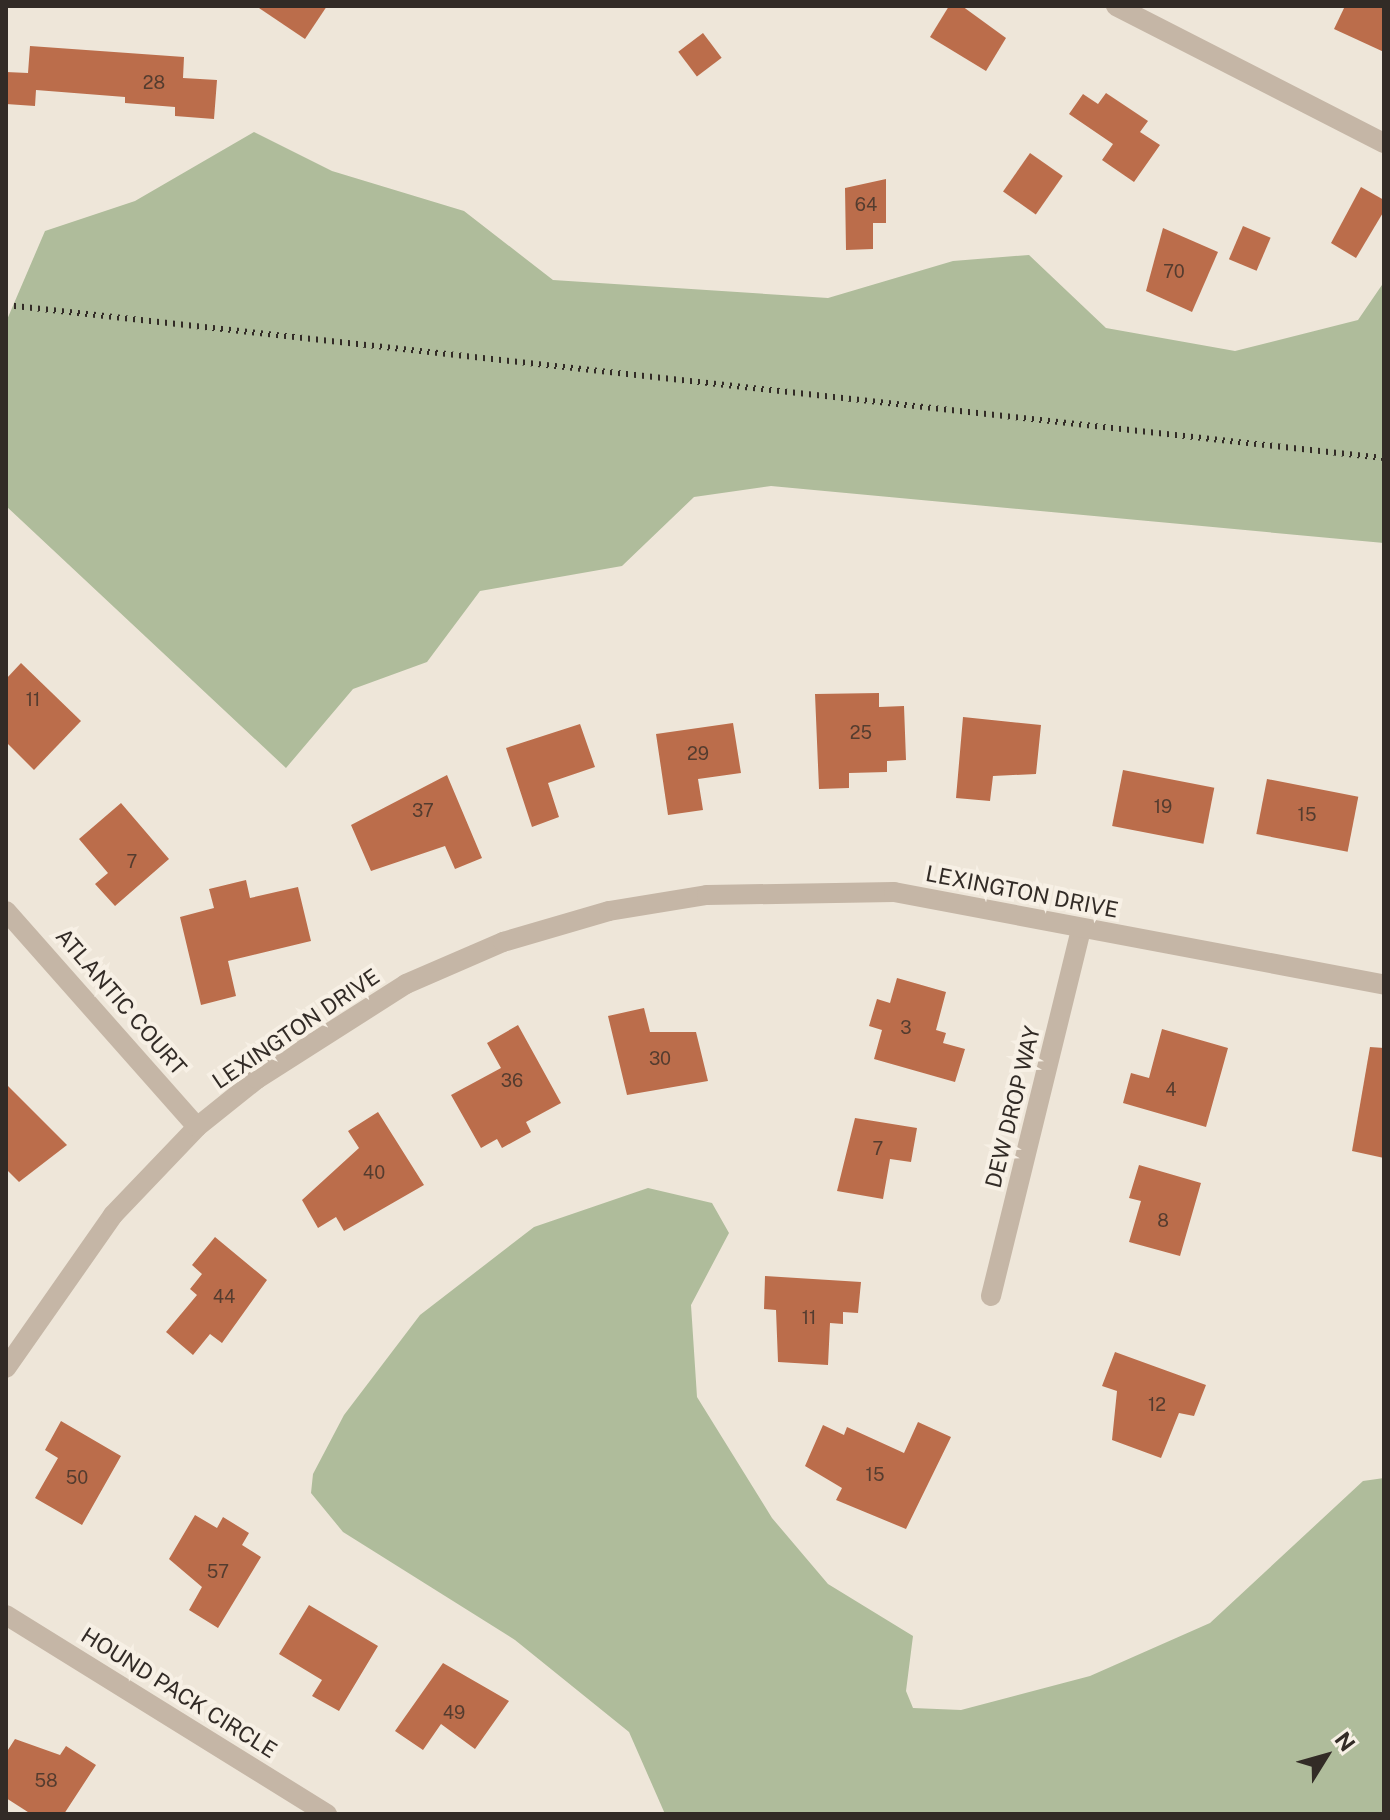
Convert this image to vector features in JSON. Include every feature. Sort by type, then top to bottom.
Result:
[{"type":"street","points":[[1116,6],[1384,143]]},
{"type":"street","name":"LEXINGTON DRIVE","points":[[6,1368],[113,1215],[197,1127],[257,1079],[406,984],[503,942],[609,911],[707,895],[894,892],[1384,985]]},
{"type":"street","name":"ATLANTIC COURT","points":[[6,911],[197,1127]]},
{"type":"street","name":"DEW DROP WAY","points":[[991,1296],[1081,929]]},
{"type":"street","name":"HOUND PACK CIRCLE","points":[[6,1615],[327,1814]]},
{"type":"green space","points":[[254,132],[332,171],[464,211],[553,280],[828,298],[953,261],[1029,255],[1106,328],[1235,351],[1358,320],[1384,282],[1384,543],[771,486],[694,497],[622,566],[480,591],[427,662],[353,689],[286,768],[6,506],[6,322],[45,231],[135,201]]},
{"type":"green space","points":[[648,1188],[712,1203],[729,1233],[691,1305],[697,1397],[772,1518],[828,1584],[913,1636],[906,1691],[913,1708],[961,1710],[1090,1676],[1210,1623],[1363,1481],[1384,1478],[1384,1814],[665,1814],[629,1732],[515,1640],[343,1532],[311,1493],[313,1474],[344,1415],[420,1315],[534,1227]]},
{"type":"building","points":[[256,6],[327,6],[305,39]]},
{"type":"building","points":[[949,6],[962,6],[1006,38],[986,71],[930,37]]},
{"type":"building","points":[[1345,6],[1384,6],[1384,52],[1334,29]]},
{"type":"building","points":[[703,33],[722,58],[697,76],[678,52]]},
{"type":"building","points":[[30,46],[184,57],[183,78],[217,80],[214,119],[175,116],[175,107],[125,103],[125,97],[36,90],[35,106],[6,104],[6,72],[28,73]]},
{"type":"building","points":[[1106,93],[1148,121],[1140,132],[1160,145],[1134,182],[1102,160],[1113,144],[1069,114],[1083,94],[1098,104]]},
{"type":"building","points":[[1030,153],[1063,176],[1036,214],[1003,192]]},
{"type":"building","points":[[886,179],[886,223],[873,223],[873,249],[846,250],[845,188]]},
{"type":"building","points":[[1361,187],[1384,200],[1384,211],[1356,258],[1331,243]]},
{"type":"building","points":[[1243,226],[1271,238],[1257,271],[1229,259]]},
{"type":"building","points":[[1163,228],[1218,252],[1192,312],[1146,291]]},
{"type":"building","points":[[21,663],[81,721],[34,770],[6,742],[6,679]]},
{"type":"building","points":[[879,693],[879,707],[904,706],[906,760],[887,761],[887,772],[849,773],[849,788],[819,789],[815,694]]},
{"type":"building","points":[[963,717],[1041,725],[1036,774],[993,776],[990,801],[956,798]]},
{"type":"building","points":[[733,723],[741,773],[698,779],[703,810],[668,815],[656,734]]},
{"type":"building","points":[[580,724],[595,767],[548,783],[559,817],[532,827],[506,748]]},
{"type":"building","points":[[1123,770],[1214,788],[1203,844],[1112,826]]},
{"type":"building","points":[[447,775],[482,858],[455,869],[445,846],[371,871],[351,825]]},
{"type":"building","points":[[1267,779],[1358,797],[1348,852],[1256,834]]},
{"type":"building","points":[[121,803],[169,859],[115,906],[95,884],[108,873],[79,839]]},
{"type":"building","points":[[246,880],[250,898],[298,887],[311,941],[228,961],[236,996],[201,1005],[180,917],[214,908],[209,889]]},
{"type":"building","points":[[897,978],[946,992],[936,1030],[946,1033],[943,1043],[965,1049],[955,1082],[874,1059],[882,1030],[869,1026],[877,999],[890,1003]]},
{"type":"building","points":[[644,1008],[650,1032],[696,1032],[708,1081],[627,1095],[608,1016]]},
{"type":"building","points":[[518,1025],[561,1103],[526,1122],[531,1132],[502,1148],[497,1139],[481,1148],[451,1095],[501,1068],[487,1043]]},
{"type":"building","points":[[1162,1029],[1228,1048],[1206,1127],[1123,1103],[1131,1073],[1149,1078]]},
{"type":"building","points":[[1370,1047],[1384,1048],[1384,1158],[1352,1151]]},
{"type":"building","points":[[6,1084],[67,1145],[19,1182],[6,1169]]},
{"type":"building","points":[[378,1112],[424,1185],[344,1231],[336,1217],[318,1228],[302,1200],[359,1148],[348,1131]]},
{"type":"building","points":[[855,1118],[917,1128],[911,1162],[890,1159],[883,1199],[837,1191]]},
{"type":"building","points":[[1139,1165],[1201,1183],[1180,1256],[1129,1242],[1141,1201],[1129,1198]]},
{"type":"building","points":[[215,1237],[267,1280],[222,1343],[210,1334],[193,1355],[166,1332],[197,1295],[190,1289],[202,1274],[192,1265]]},
{"type":"building","points":[[765,1276],[861,1282],[858,1313],[843,1312],[843,1324],[830,1323],[828,1365],[778,1362],[776,1310],[764,1309]]},
{"type":"building","points":[[1115,1352],[1206,1385],[1194,1416],[1179,1413],[1161,1458],[1112,1440],[1117,1391],[1102,1386]]},
{"type":"building","points":[[61,1421],[121,1456],[82,1525],[35,1498],[58,1458],[45,1450]]},
{"type":"building","points":[[918,1422],[951,1437],[906,1529],[836,1500],[842,1488],[805,1466],[823,1425],[844,1435],[847,1427],[904,1453]]},
{"type":"building","points":[[195,1515],[217,1528],[223,1517],[249,1533],[242,1545],[261,1557],[218,1628],[189,1610],[202,1587],[169,1559]]},
{"type":"building","points":[[309,1605],[378,1646],[339,1711],[312,1696],[322,1680],[279,1654]]},
{"type":"building","points":[[443,1663],[509,1701],[475,1749],[441,1724],[423,1750],[395,1731]]},
{"type":"building","points":[[15,1739],[60,1755],[66,1746],[96,1765],[64,1814],[31,1814],[6,1798],[6,1753]]},
{"type":"railway","points":[[6,305],[1384,458]]}]
